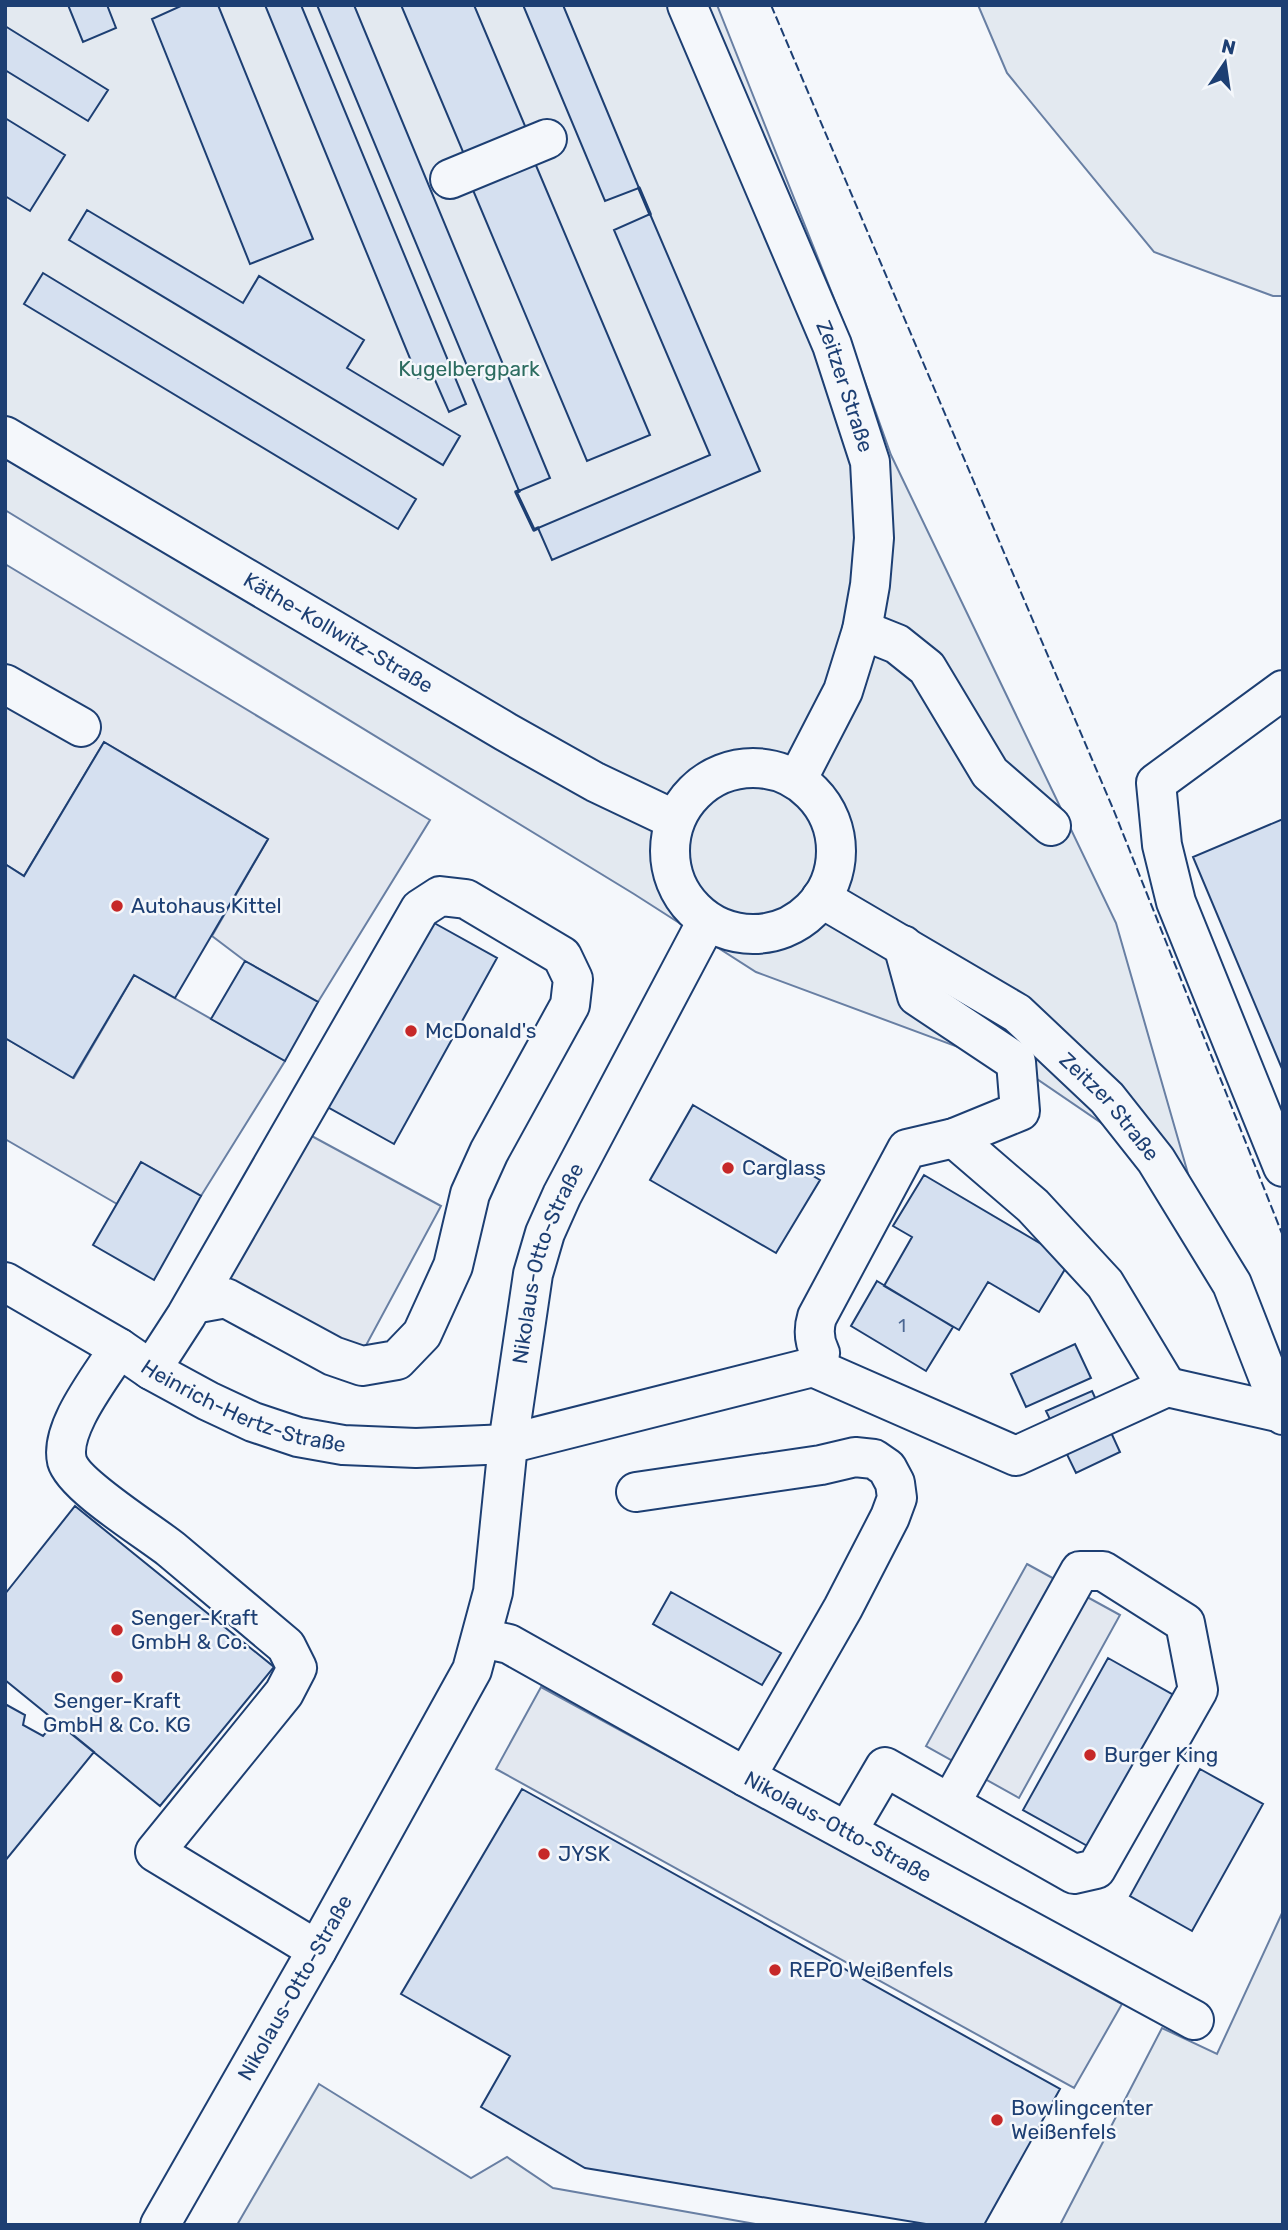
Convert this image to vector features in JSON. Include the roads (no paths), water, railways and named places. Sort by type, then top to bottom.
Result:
[{"type":"street","name":"Zeitzer Straße","points":[[687,5],[832,345],[870,462],[874,538],[870,585],[862,630],[842,691],[797,780]]},
{"type":"street","points":[[450,179],[547,139]]},
{"type":"street","name":"Käthe-Kollwitz-Straße","points":[[5,436],[506,732],[595,782],[675,820]]},
{"type":"street","points":[[862,630],[897,644],[927,668],[990,773],[1051,826]]},
{"type":"street","points":[[5,684],[81,727]]},
{"type":"street","points":[[1283,690],[1156,783],[1162,845],[1176,902],[1283,1167]]},
{"type":"street","points":[[767,768],[797,780],[821,803],[835,834],[834,867],[821,898],[811,911],[798,920],[769,933],[737,933],[707,920],[686,901],[673,876],[669,848],[675,820],[692,793],[719,774],[734,769],[767,768]]},
{"type":"street","points":[[151,1370],[193,1304],[420,909],[440,896],[466,899],[562,956],[573,979],[570,1005],[489,1152],[470,1194],[453,1266],[422,1334],[397,1360],[362,1366],[333,1356],[226,1298],[193,1304]]},
{"type":"street","name":"Zeitzer Straße","points":[[821,898],[1017,1013],[1107,1098],[1156,1160],[1232,1284],[1282,1414]]},
{"type":"street","name":"Nikolaus-Otto-Straße","points":[[160,2225],[472,1670],[493,1592],[508,1444],[526,1311],[545,1233],[562,1195],[707,920]]},
{"type":"street","points":[[903,945],[917,996],[1016,1062],[1020,1111],[954,1138],[907,1149],[817,1317],[814,1326],[815,1343],[820,1353],[813,1367],[1016,1456],[1167,1387],[1282,1414]]},
{"type":"street","points":[[954,1138],[1033,1206],[1105,1284],[1167,1387]]},
{"type":"street","name":"Heinrich-Hertz-Straße","points":[[5,1282],[119,1348],[151,1370],[253,1422],[298,1437],[343,1445],[416,1448],[508,1444],[813,1367]]},
{"type":"street","points":[[119,1348],[66,1438],[67,1460],[72,1471],[88,1487],[169,1548],[286,1646],[297,1668],[284,1693],[155,1852],[317,1950]]},
{"type":"street","points":[[636,1492],[821,1465],[855,1457],[874,1459],[887,1468],[895,1483],[897,1498],[890,1517],[836,1619],[746,1777]]},
{"type":"street","points":[[848,1830],[885,1767],[950,1804],[1074,1874],[1096,1869],[1198,1690],[1185,1623],[1103,1571],[1080,1571],[950,1804]]},
{"type":"street","name":"Nikolaus-Otto-Straße","points":[[482,1638],[509,1644],[746,1777],[1194,2020]]},
{"type":"place","name":"Autohaus Kittel","points":[[117,906]]},
{"type":"place","name":"McDonald's","points":[[411,1031]]},
{"type":"place","name":"Carglass","points":[[728,1168]]},
{"type":"place","name":"Senger-Kraft GmbH & Co.","points":[[117,1630]]},
{"type":"place","name":"Senger-Kraft GmbH & Co. KG","points":[[117,1677]]},
{"type":"place","name":"Burger King","points":[[1090,1755]]},
{"type":"place","name":"JYSK","points":[[544,1854]]},
{"type":"place","name":"REPO Weißenfels","points":[[775,1970]]},
{"type":"place","name":"Bowlingcenter Weißenfels","points":[[997,2120]]},
{"type":"park label","name":"Kugelbergpark","points":[[469,369]]}]
